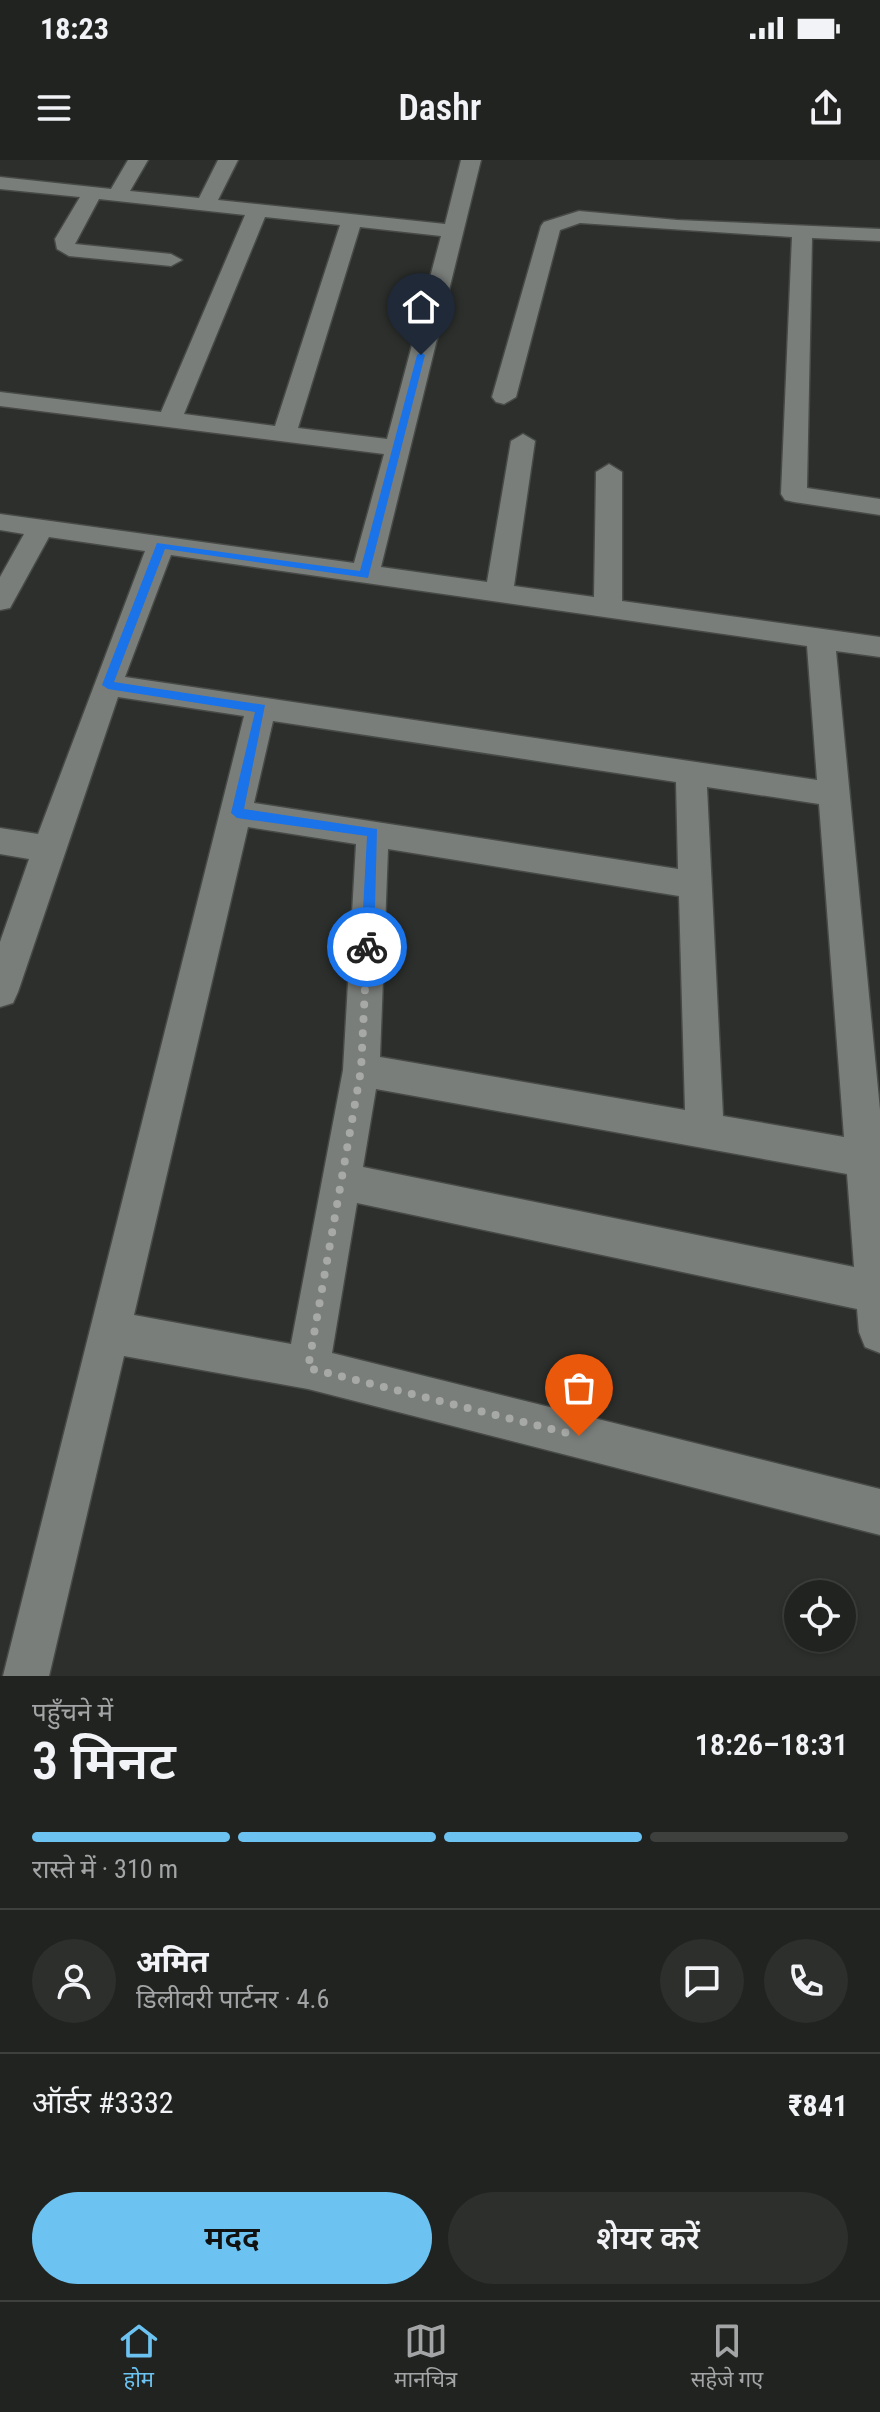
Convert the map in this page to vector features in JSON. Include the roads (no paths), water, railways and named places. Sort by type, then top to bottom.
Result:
[{"type":"street","points":[[1,183],[18,160]]},
{"type":"street","points":[[117,196],[138,160]]},
{"type":"street","points":[[205,205],[228,160]]},
{"type":"street","points":[[365,575],[471,160]]},
{"type":"street","points":[[1,183],[453,231]]},
{"type":"street","points":[[93,193],[65,239],[64,245],[69,250],[171,260]]},
{"type":"street","points":[[170,420],[257,211]]},
{"type":"street","points":[[504,397],[551,226],[579,217],[802,233],[880,235]]},
{"type":"street","points":[[284,434],[352,221]]},
{"type":"street","points":[[802,233],[794,494],[880,507]]},
{"type":"street","points":[[0,399],[397,448]]},
{"type":"street","points":[[499,594],[523,441]]},
{"type":"street","points":[[608,609],[609,472]]},
{"type":"street","points":[[0,522],[880,647]]},
{"type":"street","points":[[0,601],[41,528]]},
{"type":"street","points":[[0,992],[108,685],[161,545]]},
{"type":"street","points":[[821,639],[833,794],[870,1092],[865,1159],[880,1332]]},
{"type":"street","points":[[108,685],[833,794]]},
{"type":"street","points":[[23,1671],[110,1332],[261,708]]},
{"type":"street","points":[[691,773],[705,1131]]},
{"type":"street","points":[[237,813],[696,885]]},
{"type":"street","points":[[308,1368],[361,1070],[373,832]]},
{"type":"street","points":[[0,841],[49,849]]},
{"type":"street","points":[[361,1070],[865,1159]]},
{"type":"street","points":[[342,1181],[876,1292]]},
{"type":"street","points":[[110,1332],[308,1368],[880,1512]]}]
